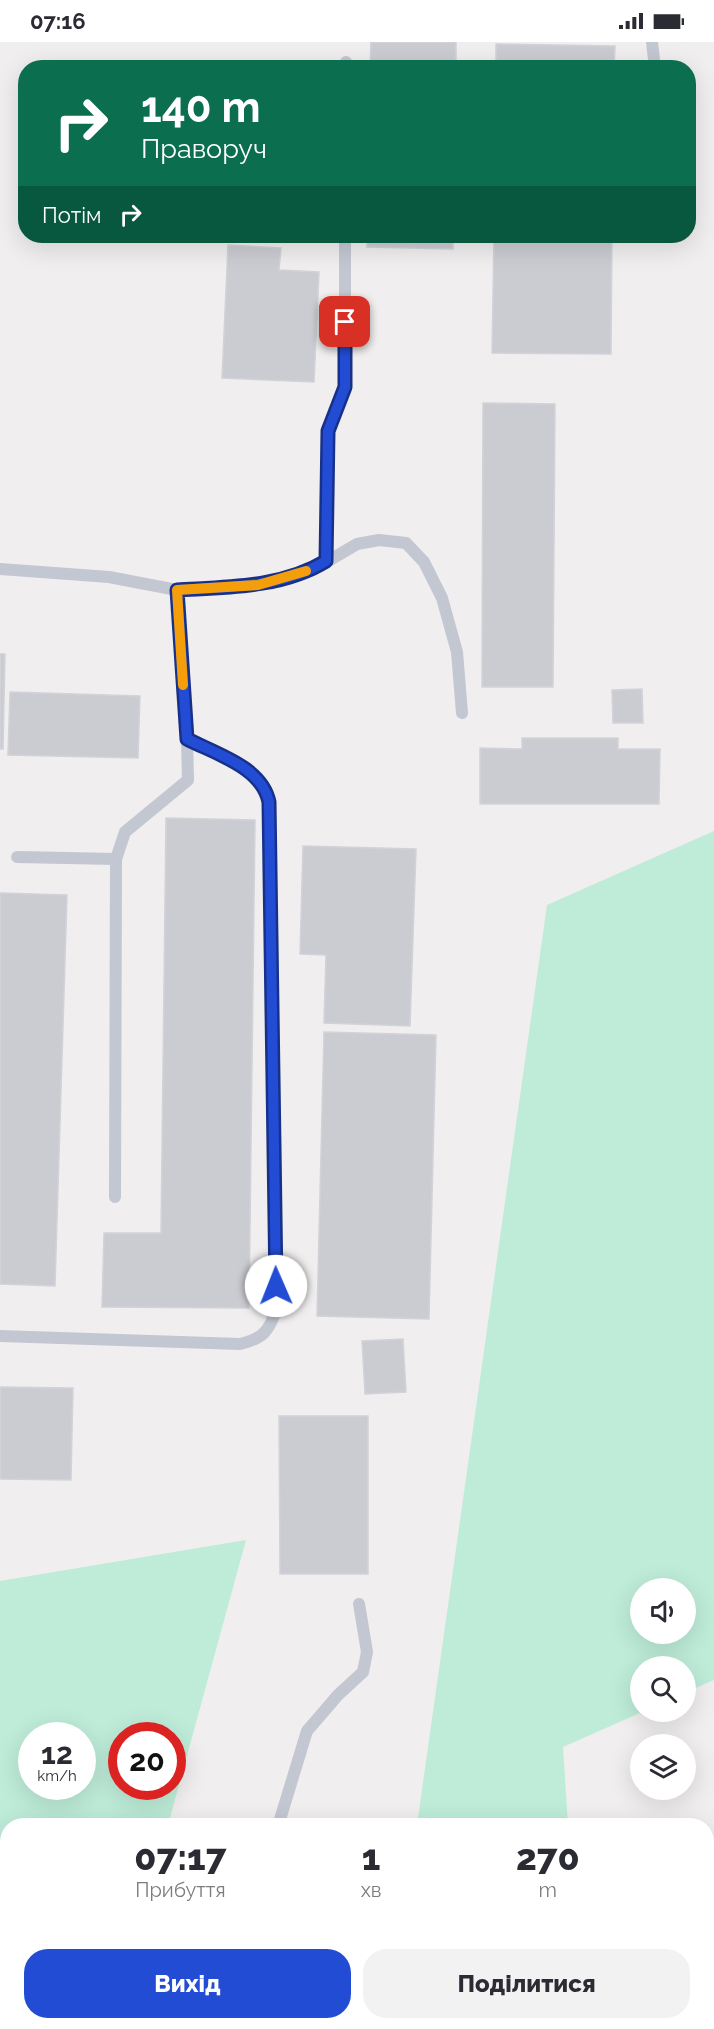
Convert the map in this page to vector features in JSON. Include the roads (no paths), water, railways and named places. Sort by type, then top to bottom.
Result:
[{"type":"lane","points":[[652,42],[654,60]]},
{"type":"lane","points":[[326,561],[328,431],[345,387],[345,243]]},
{"type":"lane","points":[[0,568],[109,577],[177,590],[258,585],[313,570],[357,544],[379,540],[406,543],[424,562],[442,598],[457,652],[462,713]]},
{"type":"lane","points":[[115,1197],[116,859],[125,832],[188,780],[177,590]]},
{"type":"lane","points":[[0,1336],[240,1344],[258,1340],[271,1327],[276,1309],[269,802],[263,785],[250,772],[187,739]]},
{"type":"lane","points":[[17,857],[116,859]]},
{"type":"lane","points":[[280,1818],[307,1731],[338,1695],[363,1672],[366,1652],[359,1604]]}]
